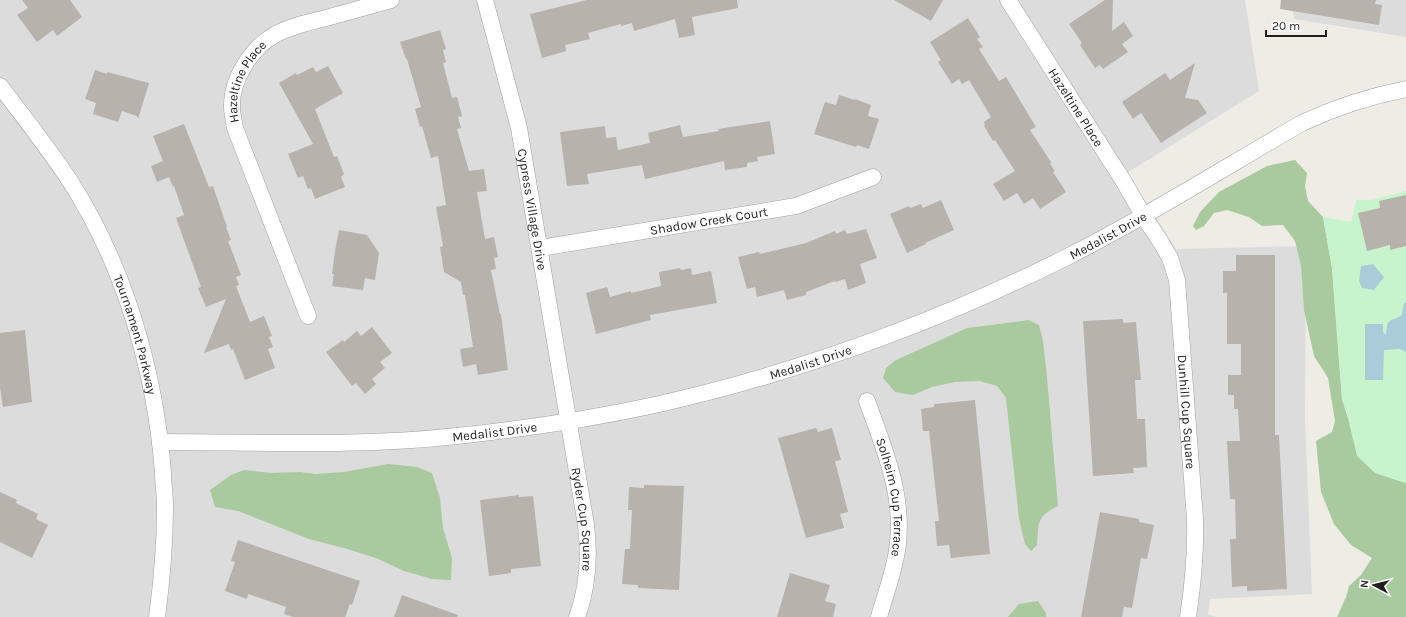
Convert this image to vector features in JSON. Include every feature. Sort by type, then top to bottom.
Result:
[{"type":"street","name":"Hazeltine Place","points":[[308,316],[235,128],[232,106],[235,87],[238,76],[246,63],[259,48],[275,35],[294,27],[391,0]]},
{"type":"street","name":"Cypress Village Drive","points":[[485,0],[520,128],[569,421]]},
{"type":"street","name":"Hazeltine Place","points":[[1008,0],[1124,182],[1143,215]]},
{"type":"street","name":"Tournament Parkway","points":[[0,86],[43,142],[70,182],[96,227],[118,277],[137,330],[152,389],[160,442],[165,504],[164,560],[157,617]]},
{"type":"street","name":"Medalist Drive","points":[[160,442],[366,442],[456,436],[569,421],[655,405],[740,384],[824,358],[907,328],[991,293],[1066,257],[1143,215],[1302,123],[1361,99],[1406,89]]},
{"type":"street","name":"Shadow Creek Court","points":[[540,248],[796,206],[873,178]]},
{"type":"street","name":"Dunhill Cup Square","points":[[1143,215],[1170,258],[1177,280],[1195,519],[1193,581],[1188,617]]},
{"type":"street","name":"Solheim Cup Terrace","points":[[867,401],[891,467],[897,495],[900,527],[895,560],[878,617]]},
{"type":"street","name":"Ryder Cup Square","points":[[569,421],[588,545],[588,572],[583,600],[577,617]]},
{"type":"shaded area","points":[[0,0],[1245,0],[1259,91],[1127,173],[1176,249],[1306,246],[1305,419],[1312,594],[1210,599],[1208,614],[1216,617],[0,617]]},
{"type":"shaded area","points":[[1291,0],[1406,0],[1406,37],[1294,19]]},
{"type":"green space","points":[[1295,160],[1307,173],[1305,186],[1308,201],[1323,217],[1332,268],[1342,399],[1348,418],[1406,483],[1406,617],[1337,617],[1349,586],[1361,575],[1372,558],[1351,545],[1334,524],[1321,492],[1316,441],[1332,432],[1335,421],[1328,378],[1314,356],[1304,310],[1301,265],[1295,241],[1283,225],[1262,226],[1249,217],[1227,210],[1214,213],[1204,226],[1196,230],[1193,226],[1200,212],[1219,192],[1267,166]]},
{"type":"green space","points":[[1406,191],[1405,483],[1375,473],[1357,456],[1342,399],[1332,268],[1323,217],[1351,222],[1356,200],[1371,200]]},
{"type":"green space","points":[[1029,320],[1039,325],[1043,341],[1058,506],[1042,517],[1039,525],[1037,545],[1031,551],[1025,544],[1019,519],[1006,398],[997,386],[980,381],[955,382],[932,387],[913,395],[895,392],[883,378],[886,368],[896,360],[967,328]]},
{"type":"green space","points":[[388,464],[417,467],[432,473],[440,498],[443,528],[452,558],[451,580],[432,579],[404,571],[376,558],[309,539],[238,511],[215,507],[210,490],[231,475],[244,470],[271,473],[300,472],[315,474],[344,472]]},
{"type":"green space","points":[[1038,601],[1046,613],[1046,617],[1008,617],[1019,604]]},
{"type":"water","points":[[1373,264],[1384,277],[1374,290],[1362,288],[1359,281],[1361,266]]},
{"type":"water","points":[[1404,303],[1406,303],[1406,352],[1400,349],[1384,350],[1383,380],[1365,380],[1365,324],[1383,324],[1383,332],[1386,334],[1389,322],[1402,315]]},
{"type":"building","points":[[22,0],[70,0],[82,17],[57,36],[53,30],[37,42],[17,15],[28,8]]},
{"type":"building","points":[[587,0],[737,0],[738,8],[692,17],[695,35],[679,38],[675,19],[634,31],[632,23],[621,26],[621,24],[588,33],[590,39],[565,45],[566,51],[542,58],[530,14]]},
{"type":"building","points":[[894,0],[943,0],[931,21]]},
{"type":"building","points":[[1105,0],[1113,0],[1112,31],[1124,22],[1133,36],[1122,44],[1128,52],[1103,69],[1100,65],[1095,68],[1080,45],[1082,43],[1069,24]]},
{"type":"building","points":[[1281,0],[1376,0],[1375,4],[1382,5],[1379,25],[1280,9]]},
{"type":"building","points":[[968,18],[980,37],[977,39],[983,47],[979,49],[999,81],[1006,77],[1036,127],[1030,130],[1051,162],[1050,164],[1055,171],[1053,172],[1066,192],[1040,209],[1033,198],[1024,204],[1017,193],[1004,201],[993,184],[1015,171],[984,126],[984,122],[991,117],[969,80],[962,84],[959,79],[952,84],[938,62],[941,60],[930,42]]},
{"type":"building","points":[[440,30],[446,49],[443,50],[446,62],[443,63],[452,98],[457,97],[462,116],[458,117],[461,128],[457,129],[469,171],[484,169],[487,191],[477,192],[485,239],[494,237],[498,257],[494,258],[496,269],[491,270],[501,314],[508,370],[478,375],[476,364],[463,367],[460,349],[473,347],[465,295],[463,295],[461,282],[444,272],[440,247],[443,246],[436,207],[446,205],[438,156],[431,158],[422,126],[420,127],[415,109],[421,107],[407,59],[400,42]]},
{"type":"building","points":[[1195,63],[1185,98],[1198,100],[1207,113],[1161,143],[1141,113],[1133,119],[1122,102],[1165,73],[1170,80]]},
{"type":"building","points":[[328,66],[343,93],[315,109],[334,157],[337,156],[344,174],[341,177],[345,187],[315,199],[311,188],[308,189],[303,176],[298,178],[288,154],[313,144],[279,83],[296,73],[297,75],[313,67],[316,72]]},
{"type":"building","points":[[95,70],[149,83],[138,119],[137,116],[122,111],[118,122],[93,114],[96,103],[85,99]]},
{"type":"building","points":[[839,95],[871,105],[868,116],[879,119],[869,149],[857,145],[856,147],[814,134],[825,102],[836,105]]},
{"type":"building","points":[[770,121],[775,154],[757,157],[758,161],[747,163],[747,167],[725,170],[724,161],[645,179],[642,165],[587,174],[589,184],[567,186],[560,132],[605,126],[606,138],[616,137],[618,150],[650,143],[648,133],[680,125],[683,137],[719,131],[718,129]]},
{"type":"building","points":[[184,124],[209,187],[213,186],[227,227],[231,240],[228,241],[241,275],[236,277],[239,285],[236,286],[250,322],[264,316],[272,336],[269,337],[273,347],[268,349],[275,368],[245,380],[233,349],[231,350],[229,344],[204,353],[226,299],[206,307],[198,288],[201,287],[176,218],[184,215],[174,186],[173,187],[169,177],[157,182],[151,166],[163,161],[153,136]]},
{"type":"building","points":[[1406,195],[1406,246],[1390,250],[1390,245],[1367,251],[1358,213],[1380,208],[1379,201]]},
{"type":"building","points":[[941,200],[954,230],[907,253],[890,214],[909,206],[910,208],[921,204],[923,208]]},
{"type":"building","points":[[866,229],[877,258],[860,264],[866,283],[848,290],[845,279],[835,281],[806,292],[806,295],[787,300],[784,290],[757,297],[755,287],[747,289],[738,257],[759,252],[760,254],[806,243],[835,231],[836,234],[845,230],[847,234]]},
{"type":"building","points":[[339,230],[367,235],[379,253],[375,280],[365,278],[363,290],[332,286],[334,274],[332,274]]},
{"type":"building","points":[[1236,255],[1275,255],[1275,435],[1279,435],[1287,589],[1247,591],[1247,586],[1232,587],[1230,539],[1236,539],[1235,499],[1230,499],[1227,441],[1240,441],[1238,409],[1234,409],[1234,395],[1228,395],[1228,375],[1241,375],[1241,344],[1227,344],[1227,293],[1223,293],[1223,271],[1236,271]]},
{"type":"building","points":[[680,268],[681,270],[691,268],[692,275],[711,271],[717,303],[650,315],[651,320],[596,334],[586,293],[607,287],[610,297],[631,291],[631,293],[661,286],[659,272]]},
{"type":"building","points":[[1123,319],[1123,323],[1136,322],[1141,380],[1135,380],[1137,419],[1145,419],[1147,467],[1133,468],[1134,473],[1093,476],[1083,321]]},
{"type":"building","points":[[372,327],[392,353],[380,362],[385,368],[372,379],[376,384],[365,394],[356,383],[352,386],[326,352],[343,340],[344,342],[357,331],[361,336]]},
{"type":"building","points":[[25,330],[32,402],[3,407],[0,388],[0,333]]},
{"type":"building","points":[[975,400],[990,554],[951,558],[949,545],[937,546],[935,521],[939,521],[929,431],[923,431],[921,409],[934,407],[934,404]]},
{"type":"building","points":[[816,428],[818,432],[832,428],[841,460],[835,461],[848,512],[840,514],[844,528],[806,538],[778,438]]},
{"type":"building","points":[[644,485],[684,486],[679,590],[638,588],[638,585],[622,584],[625,549],[630,549],[632,510],[628,510],[629,487],[644,488]]},
{"type":"building","points":[[0,492],[17,500],[16,503],[38,514],[36,519],[48,525],[32,558],[0,542]]},
{"type":"building","points":[[519,495],[519,497],[533,496],[541,566],[511,569],[511,573],[489,576],[480,500]]},
{"type":"building","points":[[1100,512],[1139,519],[1139,522],[1154,525],[1147,559],[1141,558],[1132,608],[1124,607],[1122,617],[1081,617]]},
{"type":"building","points":[[238,540],[360,581],[352,605],[350,604],[345,617],[293,617],[284,614],[286,607],[248,594],[247,599],[225,591],[235,562],[231,561]]},
{"type":"building","points":[[790,573],[830,585],[825,601],[836,604],[833,617],[777,617]]},
{"type":"building","points":[[402,595],[458,615],[457,617],[394,617]]}]
